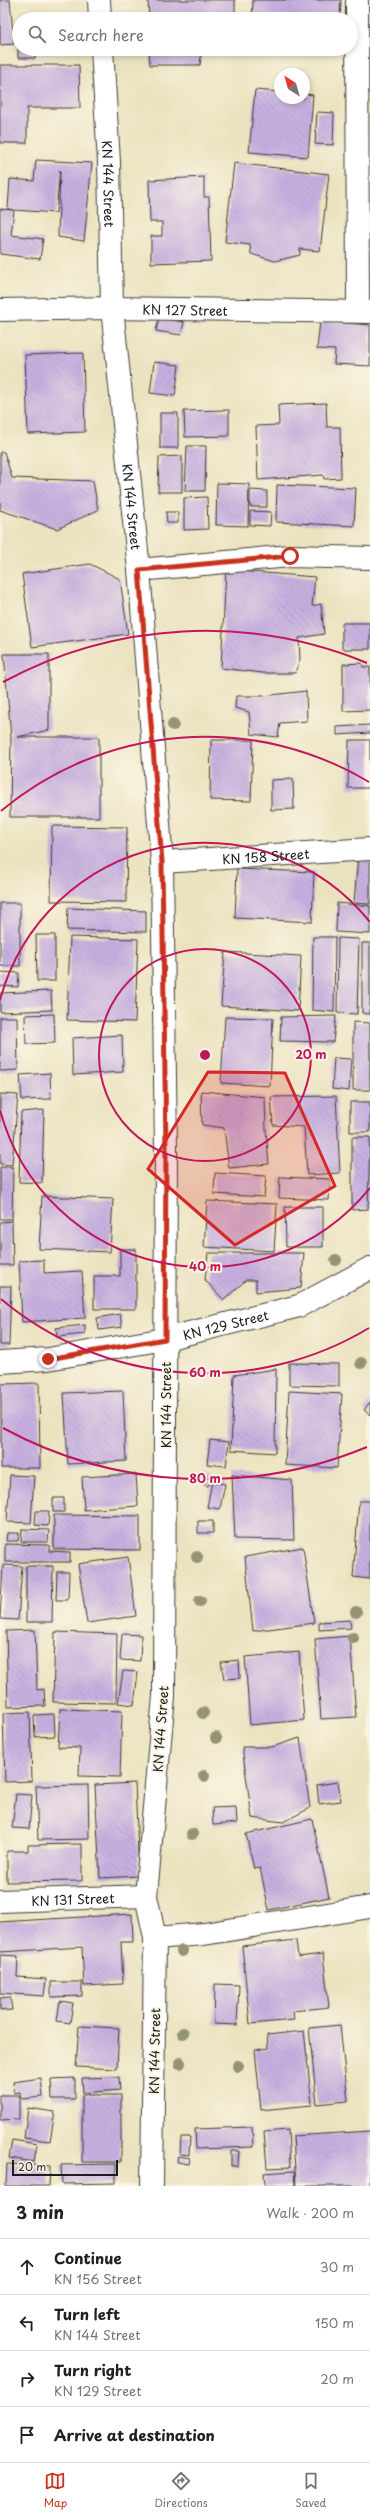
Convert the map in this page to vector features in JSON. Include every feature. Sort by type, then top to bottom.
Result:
[{"type":"street","points":[[99,0],[100,12]]},
{"type":"street","points":[[357,0],[357,12]]},
{"type":"street","points":[[358,44],[364,311]]},
{"type":"street","name":"KN 144 Street","points":[[102,56],[109,162],[112,308],[139,570],[162,862],[166,1149],[164,1696],[146,1896],[155,1938],[152,2186]]},
{"type":"street","name":"KN 127 Street","points":[[0,310],[112,308],[364,311]]},
{"type":"street","points":[[139,570],[290,556],[370,558]]},
{"type":"street","name":"KN 158 Street","points":[[162,862],[370,849]]},
{"type":"street","name":"KN 129 Street","points":[[0,1362],[48,1359],[165,1339],[299,1306],[370,1268]]},
{"type":"street","name":"KN 131 Street","points":[[0,1901],[146,1896]]},
{"type":"street","points":[[155,1938],[204,1934],[370,1907]]},
{"type":"highlighted area","points":[[208,1072],[285,1073],[335,1186],[235,1245],[148,1169]]},
{"type":"building","points":[[0,0],[10,0],[12,44],[0,45]]},
{"type":"building","points":[[148,0],[235,0],[235,12],[149,12]]},
{"type":"building","points":[[253,0],[341,0],[340,12],[252,12]]},
{"type":"building","points":[[18,56],[35,56],[35,58],[18,58]]},
{"type":"building","points":[[149,56],[201,56],[200,65],[150,65]]},
{"type":"building","points":[[0,65],[79,65],[80,108],[27,108],[27,143],[0,143]]},
{"type":"building","points":[[255,90],[274,92],[274,104],[310,104],[310,95],[313,95],[308,157],[249,152]]},
{"type":"building","points":[[317,112],[334,113],[333,145],[315,144]]},
{"type":"building","points":[[36,160],[92,163],[84,241],[58,237],[60,170],[56,213],[14,210],[11,235],[43,239],[40,259],[0,254],[0,209],[13,210],[8,209],[10,179],[34,181]]},
{"type":"building","points":[[234,163],[329,174],[320,251],[300,249],[300,255],[275,261],[251,254],[250,245],[225,242]]},
{"type":"building","points":[[204,177],[204,197],[209,197],[211,261],[151,263],[151,236],[162,236],[162,222],[150,222],[149,180]]},
{"type":"building","points":[[159,318],[184,322],[181,335],[156,331]]},
{"type":"building","points":[[320,321],[370,325],[370,366],[334,364],[335,350],[317,349]]},
{"type":"building","points":[[83,353],[85,432],[28,434],[25,355]]},
{"type":"building","points":[[154,362],[179,365],[175,396],[150,393]]},
{"type":"building","points":[[326,403],[327,427],[340,427],[341,478],[324,479],[323,475],[258,480],[256,426],[279,425],[278,405]]},
{"type":"building","points":[[229,410],[229,436],[185,437],[184,411]]},
{"type":"building","points":[[160,413],[178,413],[178,448],[160,448]]},
{"type":"building","points":[[187,446],[206,446],[205,491],[185,491]]},
{"type":"building","points":[[0,452],[4,452],[12,478],[93,481],[98,510],[57,529],[0,510]]},
{"type":"building","points":[[182,456],[182,492],[158,492],[159,457]]},
{"type":"building","points":[[217,483],[249,484],[248,526],[216,525]]},
{"type":"building","points":[[277,485],[356,488],[354,526],[276,522]]},
{"type":"building","points":[[250,490],[267,491],[267,507],[250,507]]},
{"type":"building","points":[[207,497],[208,529],[184,530],[184,498]]},
{"type":"building","points":[[250,511],[271,512],[270,526],[250,525]]},
{"type":"building","points":[[166,512],[178,512],[178,523],[167,523]]},
{"type":"building","points":[[90,564],[120,579],[128,634],[32,647],[22,574]]},
{"type":"building","points":[[226,570],[315,577],[312,606],[321,604],[324,634],[299,638],[300,659],[295,673],[263,673],[221,668]]},
{"type":"building","points":[[342,623],[370,623],[370,649],[342,649]]},
{"type":"building","points":[[4,654],[49,654],[49,730],[17,737],[99,737],[99,817],[10,817],[11,737]]},
{"type":"building","points":[[362,663],[363,667],[370,667],[370,710],[343,711],[343,664]]},
{"type":"building","points":[[306,691],[307,721],[280,723],[278,737],[251,734],[249,712],[235,708],[236,696],[263,696]]},
{"type":"building","points":[[370,725],[370,733],[337,735],[337,727]]},
{"type":"building","points":[[211,740],[253,740],[251,801],[210,800]]},
{"type":"building","points":[[349,740],[370,740],[370,788],[348,788]]},
{"type":"building","points":[[293,779],[294,809],[271,810],[271,780]]},
{"type":"building","points":[[52,826],[127,827],[126,902],[51,901]]},
{"type":"building","points":[[358,855],[370,856],[370,904],[354,903]]},
{"type":"building","points":[[237,869],[314,872],[312,922],[235,918]]},
{"type":"building","points":[[0,903],[20,903],[20,966],[0,966]]},
{"type":"building","points":[[337,903],[370,906],[370,934],[336,932]]},
{"type":"building","points":[[68,908],[146,911],[146,932],[67,930]]},
{"type":"building","points":[[36,935],[55,935],[55,981],[37,981]]},
{"type":"building","points":[[70,937],[138,939],[135,1022],[67,1020]]},
{"type":"building","points":[[313,937],[335,937],[334,1012],[312,1010]]},
{"type":"building","points":[[338,938],[359,939],[357,1014],[337,1013]]},
{"type":"building","points":[[362,943],[370,943],[370,1014],[362,1013]]},
{"type":"building","points":[[225,952],[301,956],[298,1011],[221,1006]]},
{"type":"building","points":[[0,972],[19,973],[18,987],[0,986]]},
{"type":"building","points":[[51,991],[52,1010],[0,1012],[0,993]]},
{"type":"building","points":[[54,1014],[55,1043],[26,1044],[25,1015]]},
{"type":"building","points":[[336,1016],[333,1042],[280,1041],[281,1017]]},
{"type":"building","points":[[0,1017],[17,1017],[18,1070],[0,1071]]},
{"type":"building","points":[[225,1017],[273,1018],[270,1086],[221,1083]]},
{"type":"building","points":[[353,1022],[370,1023],[370,1090],[353,1090]]},
{"type":"building","points":[[122,1035],[123,1072],[73,1075],[72,1038]]},
{"type":"building","points":[[334,1058],[351,1059],[349,1091],[332,1089]]},
{"type":"building","points":[[50,1073],[51,1099],[22,1100],[20,1075]]},
{"type":"building","points":[[201,1091],[265,1097],[269,1164],[229,1168],[224,1128],[202,1125]]},
{"type":"building","points":[[0,1094],[18,1095],[12,1165],[0,1164]]},
{"type":"building","points":[[336,1096],[340,1173],[307,1175],[304,1127],[273,1125],[271,1097]]},
{"type":"building","points":[[350,1102],[370,1102],[370,1132],[350,1132]]},
{"type":"building","points":[[44,1110],[42,1183],[19,1182],[21,1112]]},
{"type":"building","points":[[352,1137],[370,1137],[368,1209],[352,1210]]},
{"type":"building","points":[[0,1167],[13,1167],[12,1219],[0,1219]]},
{"type":"building","points":[[215,1173],[266,1176],[264,1197],[214,1194]]},
{"type":"building","points":[[280,1177],[330,1179],[329,1200],[279,1198]]},
{"type":"building","points":[[42,1196],[113,1199],[110,1252],[39,1249]]},
{"type":"building","points":[[207,1201],[277,1204],[274,1251],[204,1247]]},
{"type":"building","points":[[285,1207],[323,1207],[323,1247],[286,1247]]},
{"type":"building","points":[[12,1221],[13,1265],[0,1265],[0,1222]]},
{"type":"building","points":[[120,1249],[136,1249],[136,1309],[94,1309],[94,1276],[120,1276]]},
{"type":"building","points":[[208,1253],[304,1253],[301,1288],[256,1292],[256,1280],[246,1280],[224,1300],[205,1280]]},
{"type":"building","points":[[44,1260],[44,1273],[82,1271],[85,1318],[22,1322],[19,1261]]},
{"type":"building","points":[[0,1286],[11,1286],[9,1345],[0,1345]]},
{"type":"building","points":[[120,1314],[122,1327],[99,1330],[97,1318]]},
{"type":"building","points":[[85,1325],[85,1334],[57,1337],[56,1328]]},
{"type":"building","points":[[289,1363],[339,1364],[339,1386],[289,1385]]},
{"type":"building","points":[[276,1369],[275,1453],[231,1450],[234,1375]]},
{"type":"building","points":[[39,1383],[40,1468],[1,1468],[1,1384]]},
{"type":"building","points":[[123,1391],[126,1461],[68,1464],[64,1393]]},
{"type":"building","points":[[289,1391],[342,1394],[337,1468],[285,1465]]},
{"type":"building","points":[[370,1402],[370,1415],[364,1410]]},
{"type":"building","points":[[210,1440],[229,1442],[226,1466],[207,1464]]},
{"type":"building","points":[[201,1473],[212,1478],[208,1486],[197,1481]]},
{"type":"building","points":[[136,1474],[138,1506],[84,1510],[82,1477]]},
{"type":"building","points":[[10,1475],[34,1476],[31,1523],[7,1522]]},
{"type":"building","points":[[232,1475],[292,1480],[294,1540],[235,1539]]},
{"type":"building","points":[[212,1482],[225,1484],[220,1509],[207,1507]]},
{"type":"building","points":[[53,1498],[64,1498],[64,1512],[53,1512]]},
{"type":"building","points":[[359,1501],[370,1501],[370,1579],[353,1577]]},
{"type":"building","points":[[36,1511],[49,1511],[48,1526],[35,1525]]},
{"type":"building","points":[[54,1515],[140,1516],[140,1550],[54,1549]]},
{"type":"building","points":[[198,1521],[213,1521],[213,1533],[198,1533]]},
{"type":"building","points":[[22,1529],[49,1530],[48,1542],[21,1542]]},
{"type":"building","points":[[7,1533],[19,1533],[18,1541],[6,1541]]},
{"type":"building","points":[[5,1544],[49,1545],[49,1551],[70,1552],[70,1562],[5,1562]]},
{"type":"building","points":[[303,1547],[314,1623],[253,1631],[245,1557]]},
{"type":"building","points":[[128,1557],[136,1616],[87,1623],[78,1564]]},
{"type":"building","points":[[3,1565],[22,1566],[18,1620],[0,1619]]},
{"type":"building","points":[[26,1566],[53,1566],[52,1622],[26,1622]]},
{"type":"building","points":[[57,1572],[69,1572],[68,1600],[56,1600]]},
{"type":"building","points":[[350,1620],[351,1628],[319,1630],[319,1622]]},
{"type":"building","points":[[35,1630],[37,1690],[44,1689],[45,1706],[8,1707],[6,1631]]},
{"type":"building","points":[[55,1632],[117,1634],[116,1703],[53,1702]]},
{"type":"building","points":[[122,1634],[141,1635],[140,1661],[120,1660]]},
{"type":"building","points":[[350,1636],[356,1717],[321,1719],[315,1639]]},
{"type":"building","points":[[299,1652],[304,1720],[250,1725],[245,1657]]},
{"type":"building","points":[[239,1660],[240,1678],[224,1679],[221,1662]]},
{"type":"building","points":[[123,1671],[138,1672],[134,1705],[118,1703]]},
{"type":"building","points":[[60,1709],[122,1711],[120,1777],[79,1776],[80,1748],[58,1747]]},
{"type":"building","points":[[30,1712],[32,1781],[5,1782],[3,1713]]},
{"type":"building","points":[[54,1714],[55,1736],[35,1737],[34,1715]]},
{"type":"building","points":[[300,1738],[310,1808],[283,1822],[252,1818],[242,1747],[272,1747]]},
{"type":"building","points":[[338,1782],[341,1801],[319,1804],[317,1785]]},
{"type":"building","points":[[135,1783],[139,1876],[100,1878],[95,1785]]},
{"type":"building","points":[[88,1785],[89,1839],[38,1840],[36,1786]]},
{"type":"building","points":[[16,1794],[32,1795],[29,1829],[12,1828]]},
{"type":"building","points":[[236,1807],[237,1823],[213,1825],[212,1808]]},
{"type":"building","points":[[312,1819],[329,1897],[269,1910],[260,1868],[254,1869],[246,1834]]},
{"type":"building","points":[[82,1844],[82,1881],[7,1882],[7,1851],[28,1851],[28,1845]]},
{"type":"building","points":[[132,1914],[133,1942],[121,1942],[123,1984],[84,1986],[82,1947],[0,1952],[0,1922]]},
{"type":"building","points":[[296,1940],[298,1957],[323,1954],[329,2007],[293,2011],[294,2020],[250,2024],[242,1946]]},
{"type":"building","points":[[0,1955],[18,1956],[17,1977],[46,1979],[44,1996],[0,1993]]},
{"type":"building","points":[[51,1982],[82,1982],[82,1996],[51,1997]]},
{"type":"building","points":[[215,1984],[239,1985],[237,2025],[214,2024]]},
{"type":"building","points":[[10,1997],[12,2010],[0,2011],[0,1998]]},
{"type":"building","points":[[60,2001],[73,2003],[70,2023],[57,2021]]},
{"type":"building","points":[[340,2025],[348,2101],[317,2104],[309,2028]]},
{"type":"building","points":[[79,2026],[119,2028],[117,2069],[76,2067]]},
{"type":"building","points":[[304,2031],[312,2105],[261,2110],[255,2050],[268,2048],[267,2035]]},
{"type":"building","points":[[119,2077],[120,2090],[83,2093],[82,2078]]},
{"type":"building","points":[[41,2078],[43,2097],[21,2099],[20,2092],[14,2093],[13,2082]]},
{"type":"building","points":[[75,2078],[75,2099],[52,2099],[51,2079]]},
{"type":"building","points":[[0,2095],[19,2095],[19,2119],[0,2120]]},
{"type":"building","points":[[82,2095],[121,2095],[121,2162],[82,2162]]},
{"type":"building","points":[[28,2108],[55,2112],[50,2141],[24,2138]]},
{"type":"building","points":[[252,2127],[253,2147],[196,2149],[195,2129]]},
{"type":"building","points":[[288,2130],[290,2167],[267,2168],[264,2132]]},
{"type":"building","points":[[370,2131],[370,2186],[296,2186],[293,2136]]},
{"type":"building","points":[[181,2137],[190,2137],[189,2155],[180,2154]]},
{"type":"building","points":[[12,2140],[37,2144],[34,2162],[9,2158]]},
{"type":"building","points":[[231,2151],[239,2151],[238,2166],[231,2166]]},
{"type":"building","points":[[178,2156],[190,2158],[189,2164],[177,2162]]},
{"type":"building","points":[[7,2164],[50,2166],[49,2186],[6,2186]]},
{"type":"building","points":[[116,2164],[116,2183],[62,2184],[61,2165]]},
{"type":"building","points":[[294,2171],[295,2186],[265,2186],[264,2173]]},
{"type":"route","points":[[48,1359],[165,1339],[166,1149],[162,862],[139,570],[290,556]]}]
